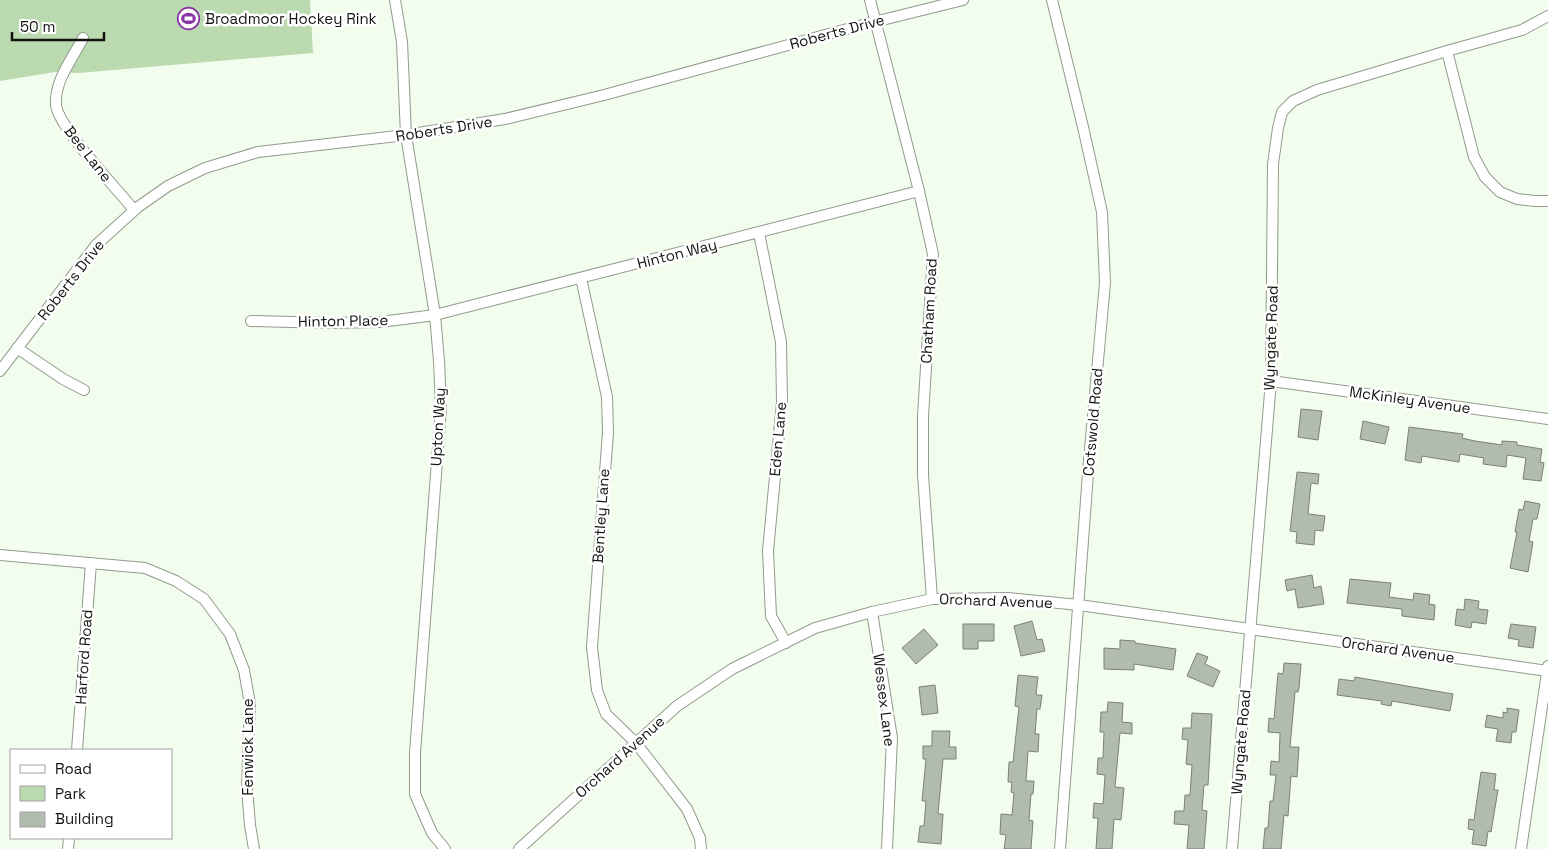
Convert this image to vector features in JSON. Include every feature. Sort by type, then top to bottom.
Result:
[{"type":"street","name":"Upton Way","points":[[395,0],[402,42],[406,135],[435,314],[441,408],[415,752],[415,778],[416,794],[422,810],[432,833],[445,849]]},
{"type":"street","name":"Chatham Road","points":[[870,0],[919,191],[933,254],[923,416],[923,475],[932,599]]},
{"type":"street","name":"Roberts Drive","points":[[0,371],[96,245],[134,210],[168,186],[205,168],[258,152],[406,135],[505,119],[604,96],[963,0]]},
{"type":"street","name":"Cotswold Road","points":[[1052,0],[1102,212],[1105,283],[1060,849]]},
{"type":"street","name":"Wyngate Road","points":[[1232,849],[1271,381],[1273,164],[1282,112],[1293,101],[1317,90],[1522,30],[1548,16]]},
{"type":"street","name":"Bee Lane","points":[[83,38],[60,82],[56,106],[67,130],[134,210]]},
{"type":"street","points":[[1447,51],[1474,157],[1485,177],[1500,192],[1517,199],[1548,201]]},
{"type":"street","name":"Hinton Way","points":[[435,314],[919,191]]},
{"type":"street","name":"Eden Lane","points":[[759,233],[781,342],[782,402],[768,551],[771,616],[786,643]]},
{"type":"street","name":"Bentley Lane","points":[[581,278],[607,397],[608,432],[592,647],[597,690],[606,714],[636,743],[688,810],[700,838],[701,849]]},
{"type":"street","name":"Hinton Place","points":[[251,321],[380,322],[435,314]]},
{"type":"street","points":[[17,348],[63,379],[84,390]]},
{"type":"street","name":"McKinley Avenue","points":[[1271,381],[1548,419]]},
{"type":"street","name":"Fenwick Lane","points":[[0,555],[145,568],[176,581],[204,600],[230,634],[244,670],[250,704],[247,788],[254,849]]},
{"type":"street","name":"Harford Road","points":[[77,749],[90,563]]},
{"type":"street","name":"Orchard Avenue","points":[[518,849],[677,706],[732,669],[816,628],[872,612],[932,599],[1008,598],[1079,605],[1548,669]]},
{"type":"street","name":"Wessex Lane","points":[[872,612],[892,738],[886,849]]},
{"type":"street","points":[[1521,849],[1548,669]]},
{"type":"green space","points":[[0,0],[310,0],[313,53],[79,73],[55,72],[0,81]]},
{"type":"building","points":[[1301,409],[1322,411],[1318,440],[1298,437]]},
{"type":"building","points":[[1363,421],[1389,427],[1385,444],[1360,439]]},
{"type":"building","points":[[1409,427],[1463,434],[1462,438],[1475,441],[1502,445],[1502,441],[1517,442],[1517,445],[1542,449],[1540,462],[1544,463],[1541,481],[1523,479],[1526,458],[1507,455],[1506,467],[1483,464],[1484,458],[1460,454],[1459,462],[1422,456],[1421,463],[1405,460]]},
{"type":"building","points":[[1297,472],[1319,474],[1318,484],[1311,483],[1308,514],[1325,516],[1323,531],[1315,530],[1314,545],[1296,543],[1297,532],[1290,531]]},
{"type":"building","points":[[1525,501],[1540,504],[1537,519],[1533,519],[1529,541],[1533,542],[1528,572],[1510,568],[1519,509],[1523,510]]},
{"type":"building","points":[[1312,575],[1314,588],[1321,586],[1324,604],[1298,608],[1295,589],[1287,591],[1285,580]]},
{"type":"building","points":[[1350,579],[1391,583],[1389,597],[1413,600],[1414,593],[1430,595],[1429,604],[1435,605],[1434,620],[1402,616],[1402,609],[1347,603]]},
{"type":"building","points":[[1465,599],[1479,601],[1478,609],[1488,610],[1486,624],[1472,622],[1471,628],[1455,625],[1457,609],[1464,610]]},
{"type":"building","points":[[1032,621],[1037,640],[1042,639],[1045,651],[1021,656],[1014,626]]},
{"type":"building","points":[[963,624],[994,624],[994,641],[978,641],[978,649],[963,649]]},
{"type":"building","points":[[1511,624],[1536,627],[1533,648],[1518,646],[1519,640],[1508,638]]},
{"type":"building","points":[[924,629],[938,645],[916,664],[902,648]]},
{"type":"building","points":[[1120,640],[1176,649],[1173,670],[1134,664],[1134,670],[1104,669],[1104,648],[1120,649]]},
{"type":"building","points":[[1197,653],[1208,657],[1205,664],[1220,671],[1213,687],[1187,676]]},
{"type":"building","points":[[1284,663],[1301,664],[1299,688],[1298,692],[1295,692],[1290,747],[1299,747],[1297,777],[1291,776],[1288,816],[1284,815],[1281,849],[1263,849],[1265,828],[1268,828],[1270,801],[1273,801],[1276,775],[1270,775],[1271,761],[1279,762],[1280,733],[1268,732],[1269,718],[1274,719],[1278,673],[1283,674]]},
{"type":"building","points":[[1018,675],[1038,677],[1036,695],[1042,695],[1040,709],[1037,709],[1035,734],[1039,734],[1038,752],[1028,751],[1026,781],[1034,781],[1029,820],[1033,821],[1031,849],[1004,849],[1006,835],[1000,834],[1001,814],[1012,815],[1014,793],[1011,792],[1012,782],[1008,782],[1009,762],[1013,762],[1019,707],[1015,706]]},
{"type":"building","points":[[1355,677],[1453,694],[1450,711],[1392,701],[1391,706],[1381,704],[1382,701],[1337,695],[1339,679],[1354,681]]},
{"type":"building","points":[[935,685],[938,713],[922,715],[919,687]]},
{"type":"building","points":[[1108,702],[1123,703],[1122,722],[1132,723],[1132,734],[1120,733],[1115,787],[1124,788],[1121,820],[1114,819],[1112,849],[1096,849],[1098,818],[1093,818],[1094,803],[1103,804],[1105,775],[1097,774],[1098,758],[1103,758],[1104,732],[1100,732],[1101,712],[1107,712]]},
{"type":"building","points":[[1507,708],[1519,710],[1516,732],[1512,732],[1511,743],[1496,741],[1498,729],[1485,727],[1487,715],[1503,718],[1503,712],[1507,713]]},
{"type":"building","points":[[1192,713],[1212,714],[1208,785],[1204,785],[1202,810],[1207,811],[1204,849],[1187,849],[1189,825],[1174,824],[1175,811],[1184,811],[1185,795],[1190,795],[1192,765],[1186,764],[1188,740],[1182,739],[1183,728],[1191,728]]},
{"type":"building","points":[[932,731],[950,731],[949,747],[956,747],[956,759],[943,759],[938,814],[943,814],[941,844],[918,842],[920,826],[924,826],[926,801],[922,801],[926,759],[923,759],[923,746],[932,746]]},
{"type":"building","points":[[1481,772],[1496,774],[1494,790],[1498,790],[1491,832],[1488,831],[1486,846],[1472,844],[1474,830],[1468,829],[1469,819],[1474,820]]},
{"type":"place","name":"Broadmoor Hockey Rink","points":[[189,19]]}]
